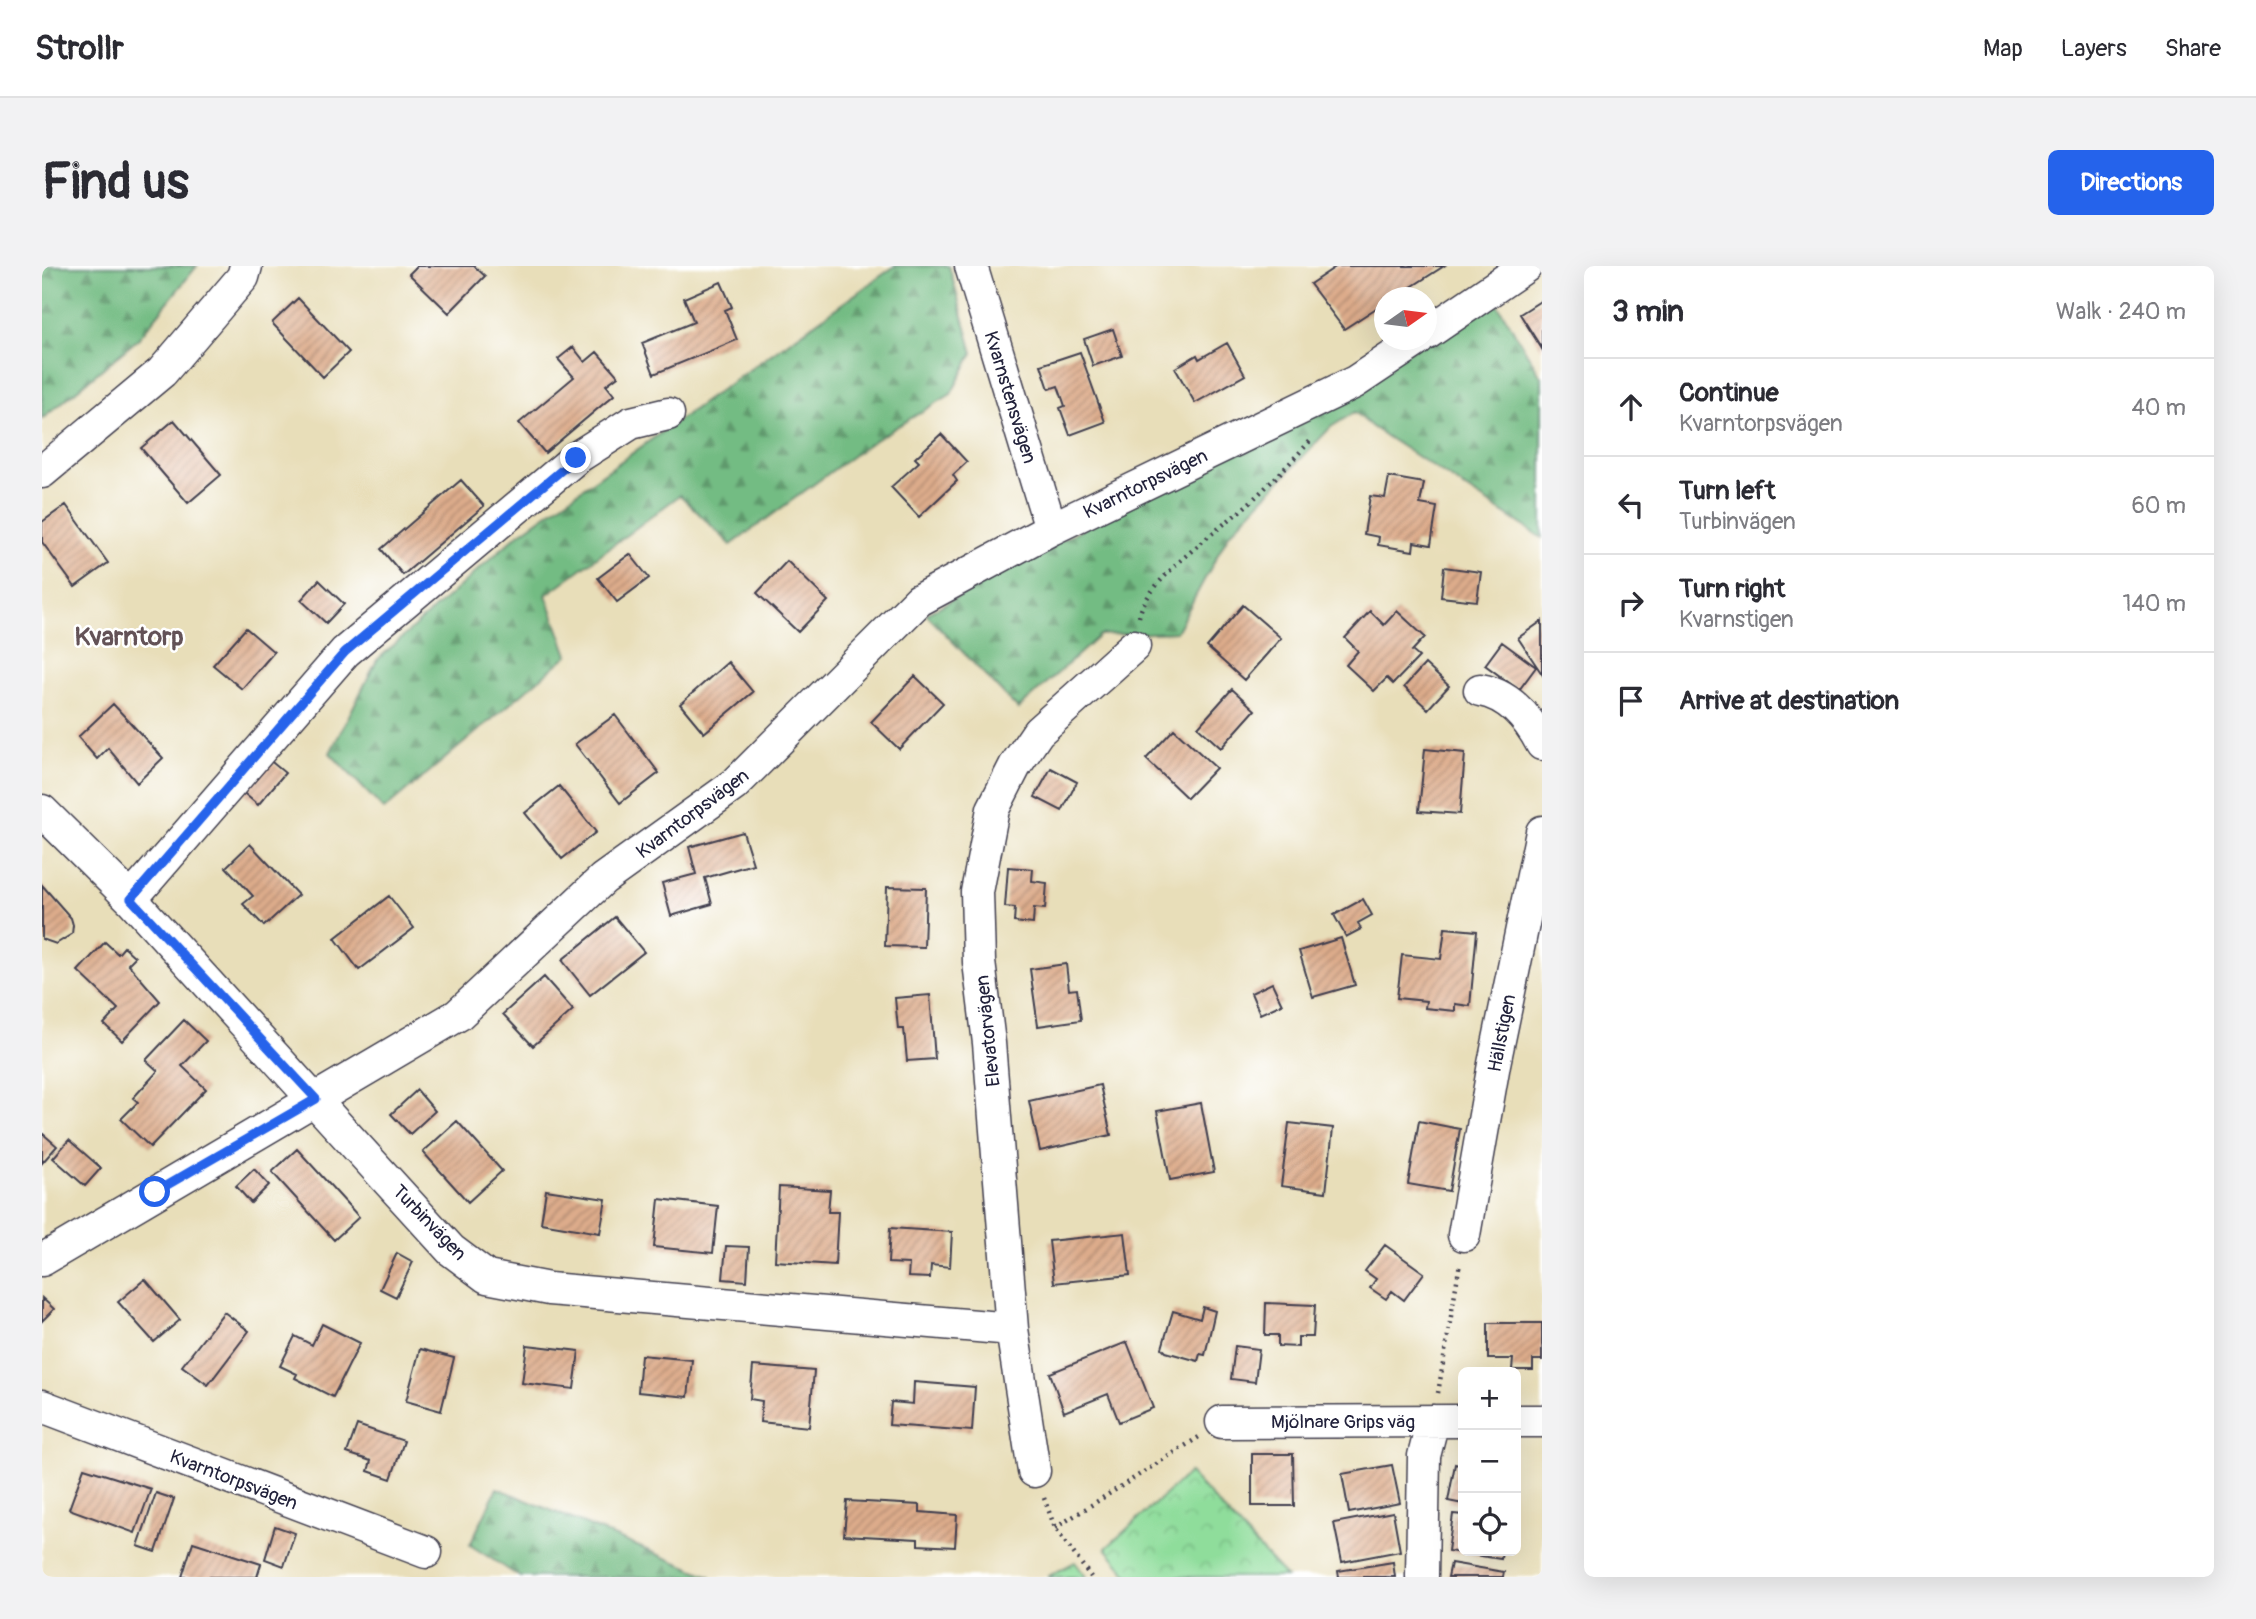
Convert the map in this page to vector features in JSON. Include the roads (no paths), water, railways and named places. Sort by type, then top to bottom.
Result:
[{"type":"street","points":[[42,472],[162,372],[243,277],[246,266]]},
{"type":"street","name":"Kvarnstensvägen","points":[[971,266],[1051,529]]},
{"type":"street","points":[[1437,327],[1527,266]]},
{"type":"street","name":"Kvarntorpsvägen","points":[[42,1260],[458,1014],[603,879],[734,785],[919,600],[1051,529],[1355,382],[1403,350]]},
{"type":"street","points":[[131,899],[345,652],[576,458],[631,424],[668,414]]},
{"type":"street","name":"Elevatorvägen","points":[[1034,1471],[1012,1329],[990,1056],[979,962],[977,892],[993,809],[1015,766],[1038,732],[1134,646]]},
{"type":"street","points":[[1480,690],[1515,706],[1534,727],[1542,744]]},
{"type":"street","name":"Turbinvägen","points":[[42,811],[131,899],[451,1250],[487,1277],[549,1289],[1012,1329]]},
{"type":"street","name":"Hällstigen","points":[[1464,1236],[1494,1064],[1542,831]]},
{"type":"street","name":"Kvarntorpsvägen","points":[[42,1406],[426,1552]]},
{"type":"street","points":[[1422,1577],[1424,1456],[1448,1421]]},
{"type":"street","name":"Mjölnare Grips väg","points":[[1222,1422],[1448,1421]]},
{"type":"street","points":[[1521,1421],[1542,1421]]},
{"type":"district","name":"Kvarntorp","points":[[129,636]]}]
